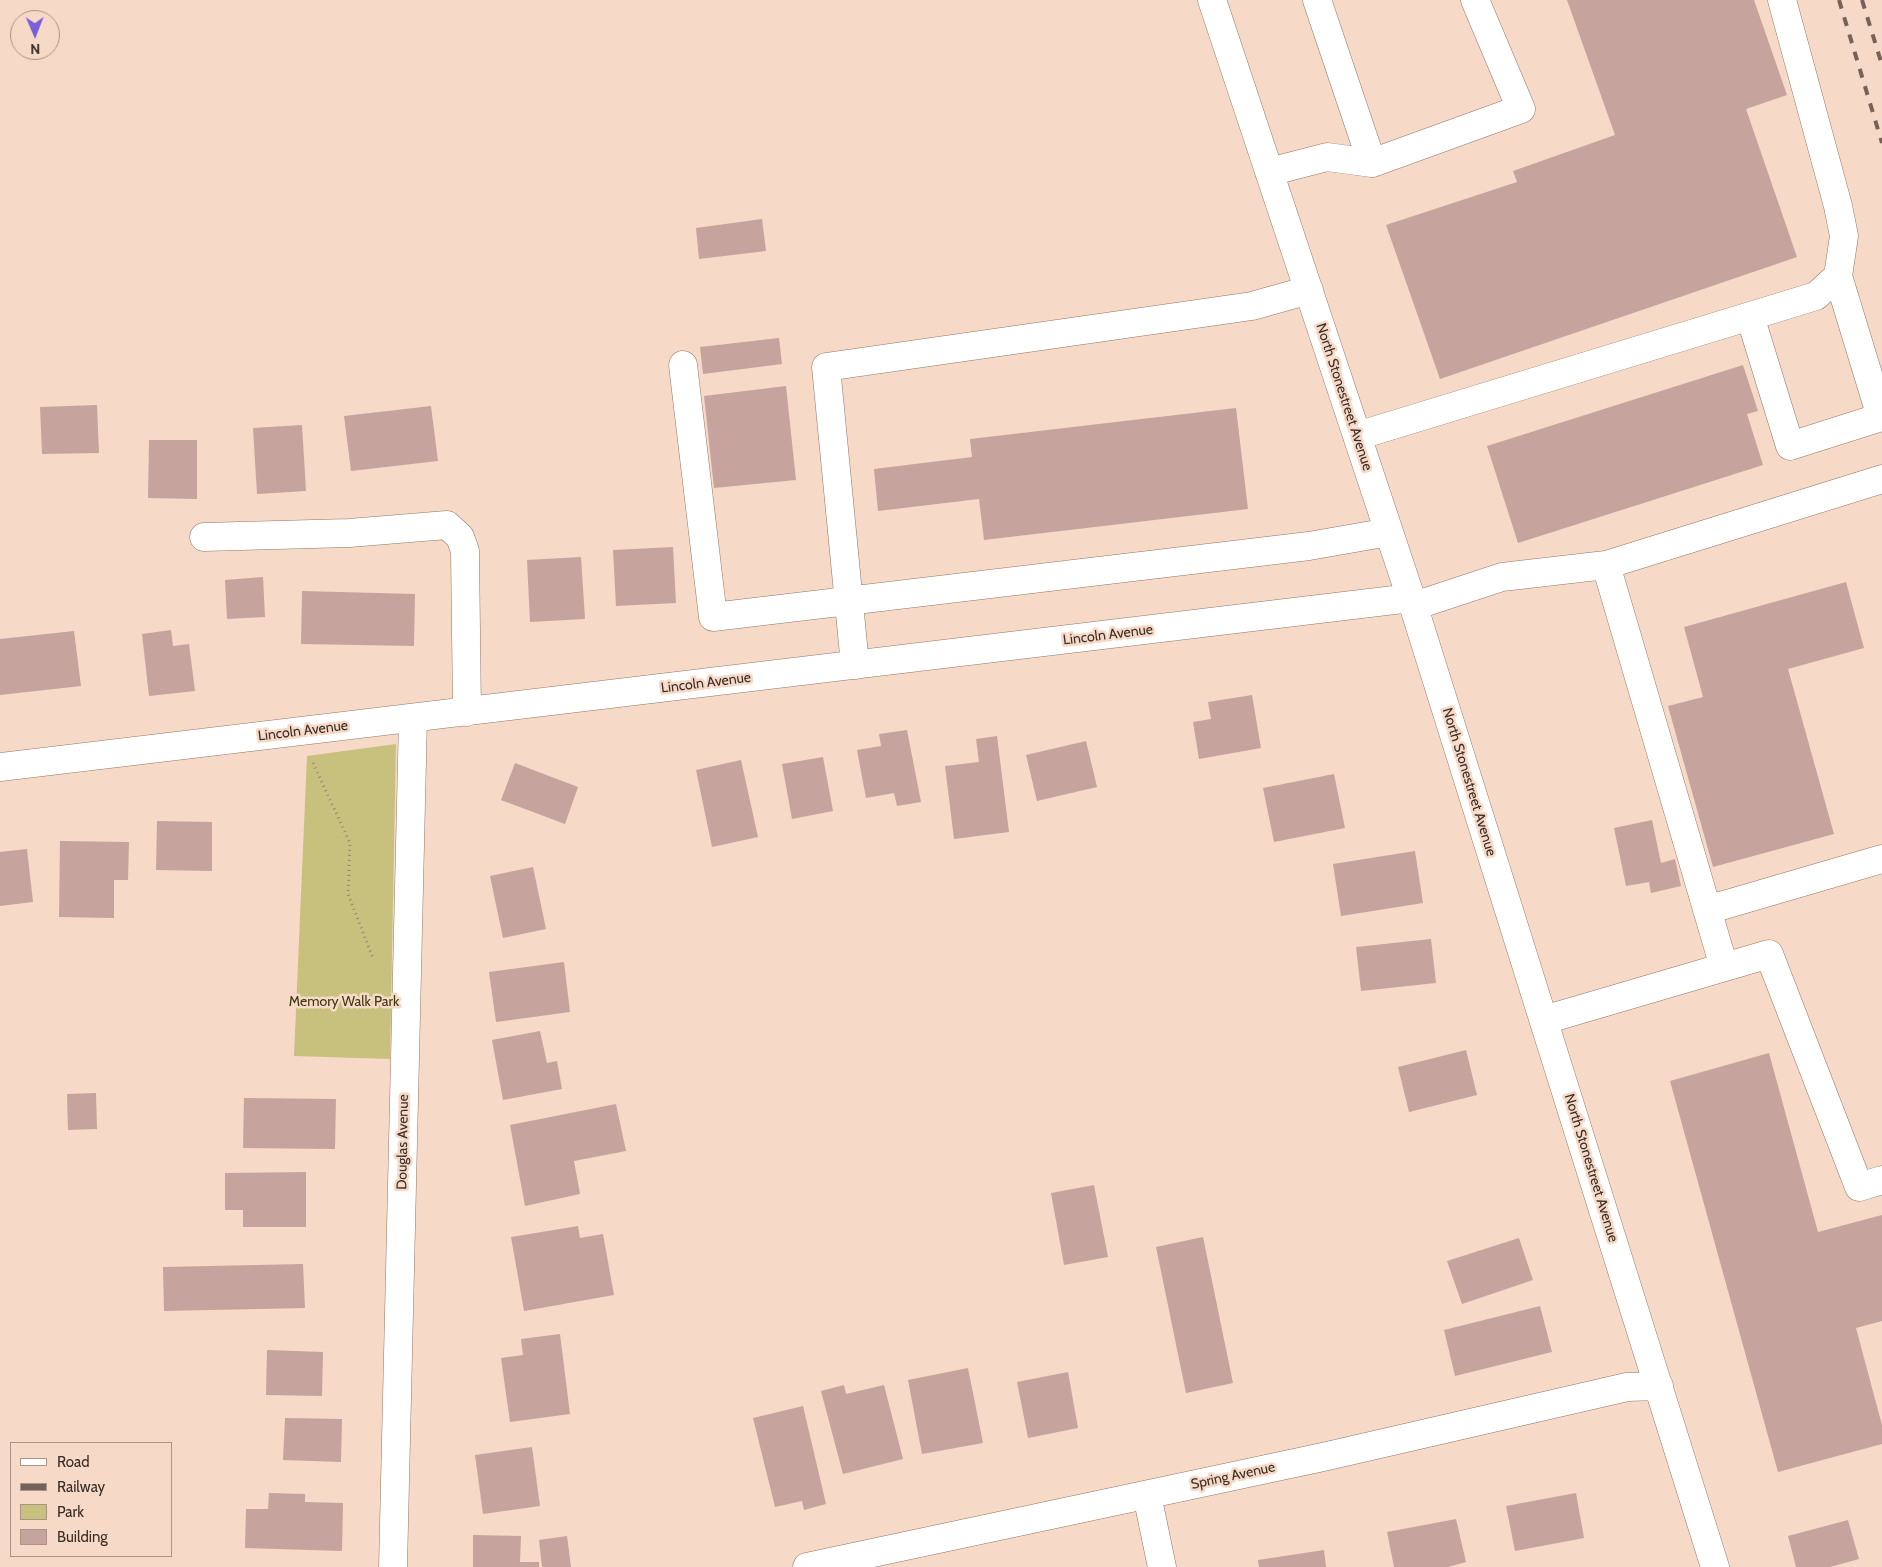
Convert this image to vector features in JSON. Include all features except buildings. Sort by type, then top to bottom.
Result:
[{"type":"street","name":"North Stonestreet Avenue","points":[[1212,0],[1412,602],[1715,1567]]},
{"type":"street","points":[[1317,0],[1372,163]]},
{"type":"street","points":[[1269,172],[1327,157],[1372,163],[1521,110],[1475,0]]},
{"type":"street","points":[[1750,316],[1790,446],[1881,417],[1838,276],[1844,236],[1840,214],[1782,0]]},
{"type":"street","points":[[1357,436],[1816,296],[1838,276]]},
{"type":"street","points":[[855,665],[826,367],[1252,306],[1309,290]]},
{"type":"street","points":[[683,365],[713,617],[1309,546],[1389,532]]},
{"type":"street","name":"Lincoln Avenue","points":[[0,768],[855,665],[1412,602],[1502,577],[1606,565],[1882,478]]},
{"type":"street","points":[[204,537],[349,533],[447,525],[460,537],[465,551],[467,712]]},
{"type":"street","points":[[1606,565],[1724,967]]},
{"type":"street","name":"Douglas Avenue","points":[[393,1567],[413,718]]},
{"type":"street","points":[[1707,910],[1882,859]]},
{"type":"street","points":[[1544,1020],[1769,954],[1859,1187],[1882,1180]]},
{"type":"street","name":"Spring Avenue","points":[[807,1567],[1332,1455],[1627,1387],[1659,1386]]},
{"type":"street","points":[[1146,1495],[1162,1567]]},
{"type":"path","points":[[310,758],[350,842],[348,894],[376,966]]},
{"type":"green space","name":"Memory Walk Park","points":[[396,744],[390,1059],[294,1056],[307,756]]},
{"type":"railway","points":[[1839,0],[1882,143]]},
{"type":"railway","points":[[1862,0],[1882,65]]}]
